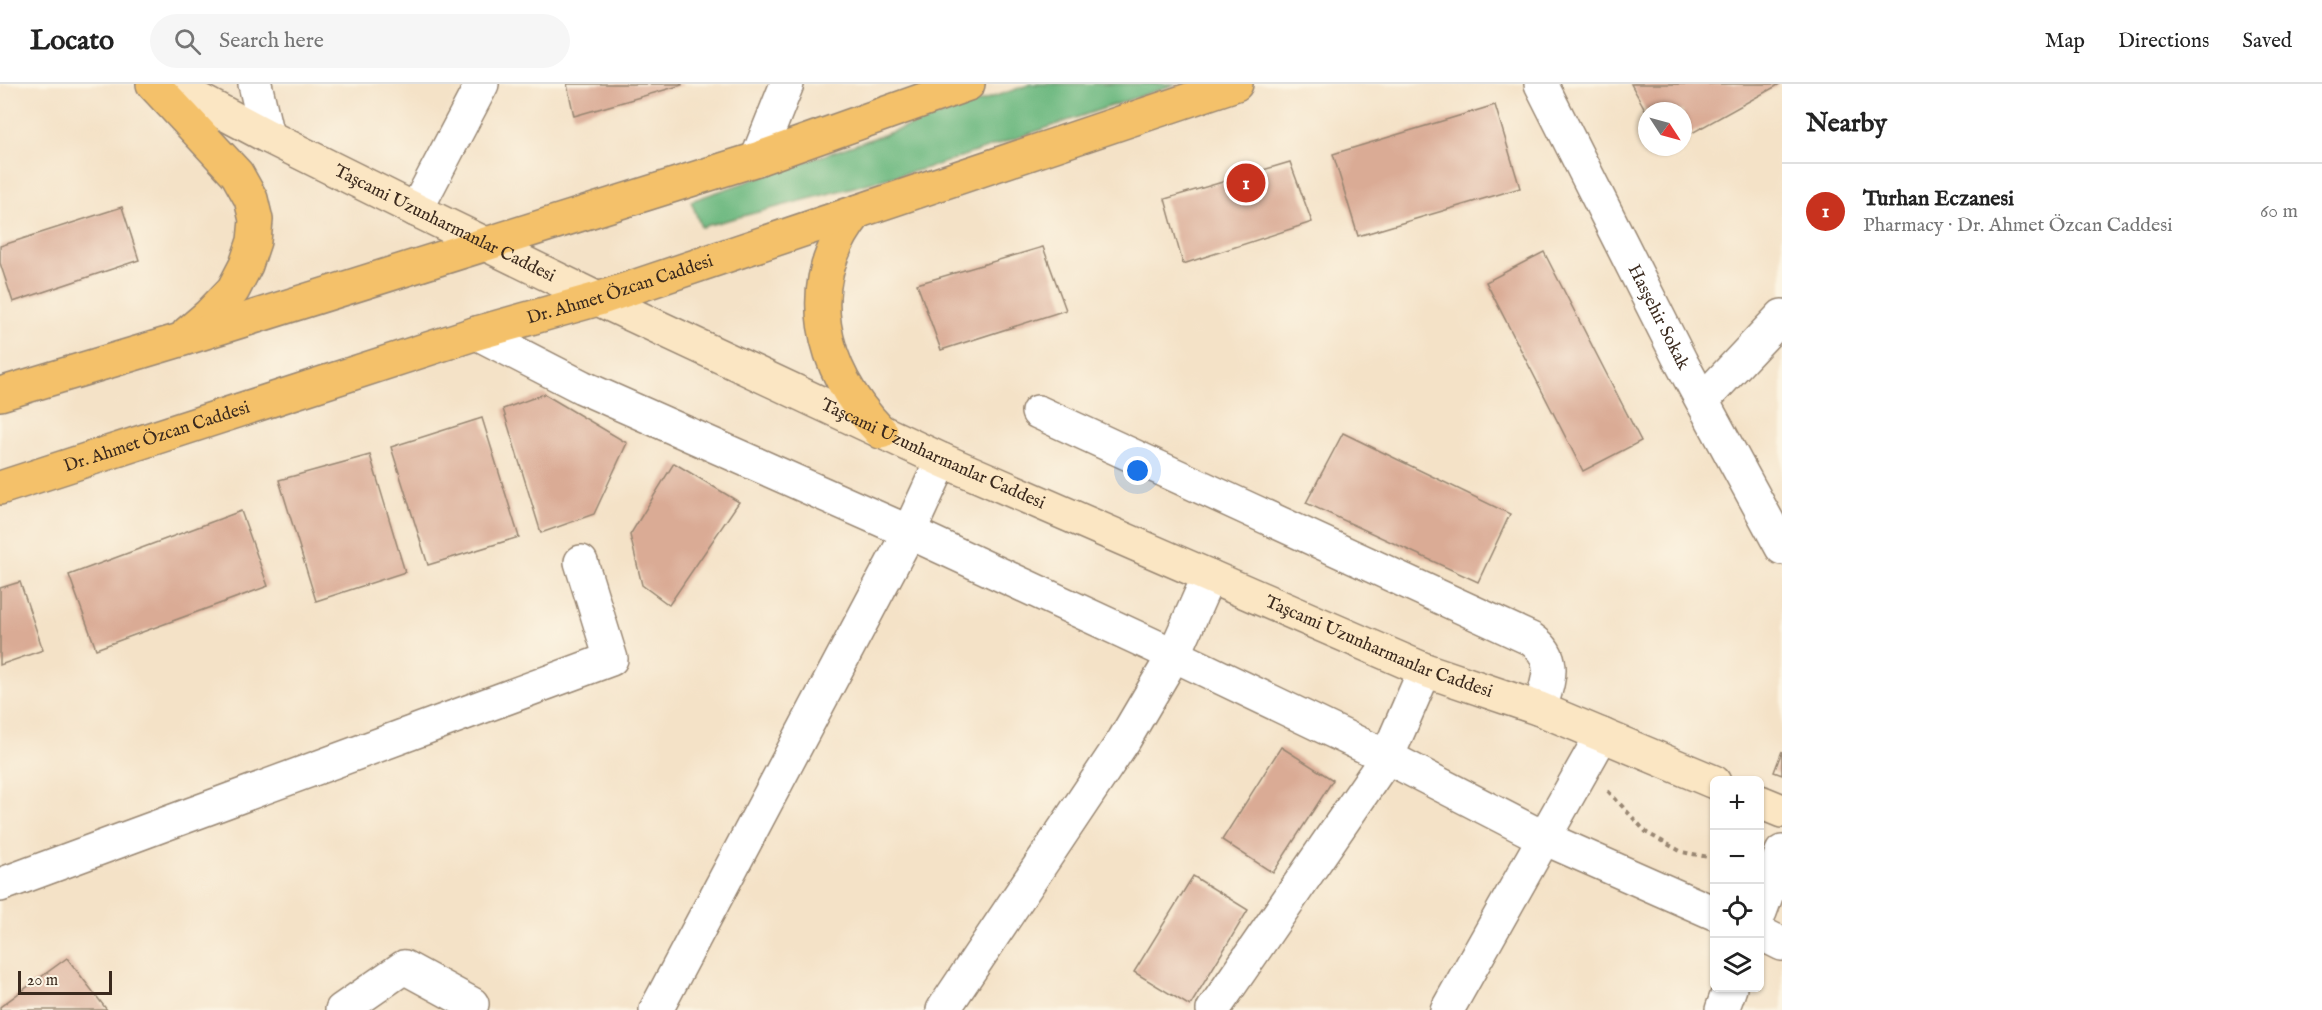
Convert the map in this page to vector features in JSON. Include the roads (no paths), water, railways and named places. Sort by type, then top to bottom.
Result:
[{"type":"main road","points":[[153,84],[237,174],[251,199],[256,220],[254,241],[246,265],[233,290],[209,315],[177,341]]},
{"type":"main road","name":"Taşcami Uzunharmanlar Caddesi","points":[[169,84],[267,136],[598,299],[942,460],[1425,670],[1540,709],[1710,780]]},
{"type":"main road","points":[[0,394],[177,341],[757,159],[968,84]]},
{"type":"main road","name":"Dr. Ahmet Özcan Caddesi","points":[[0,488],[477,333],[598,299],[1236,84]]},
{"type":"main road","points":[[857,212],[843,229],[829,260],[824,280],[824,318],[827,339],[840,376],[866,416],[881,432]]},
{"type":"main road","points":[[1764,804],[1782,811]]},
{"type":"street","points":[[255,84],[267,136]]},
{"type":"street","points":[[416,210],[482,84]]},
{"type":"street","points":[[757,159],[787,84]]},
{"type":"street","name":"Hasşehir Sokak","points":[[1541,84],[1681,362],[1782,548]]},
{"type":"street","points":[[1703,400],[1782,316]]},
{"type":"street","points":[[477,333],[582,387],[909,532],[1174,655],[1387,757],[1544,838],[1710,911]]},
{"type":"street","points":[[1038,412],[1532,639],[1543,646],[1550,660],[1540,709]]},
{"type":"street","points":[[656,1010],[909,532],[942,460]]},
{"type":"street","points":[[0,885],[611,659],[580,562]]},
{"type":"street","points":[[943,1010],[1124,740],[1174,655],[1209,576]]},
{"type":"street","points":[[1213,1010],[1387,757],[1425,670]]},
{"type":"street","points":[[1448,1010],[1602,735]]},
{"type":"street","points":[[1764,901],[1782,852]]},
{"type":"street","points":[[1764,935],[1782,944]]},
{"type":"street","points":[[342,1010],[404,967],[472,1005]]},
{"type":"street","points":[[1722,1010],[1728,992]]},
{"type":"place","name":"Turhan Eczanesi","points":[[1246,183]]}]
